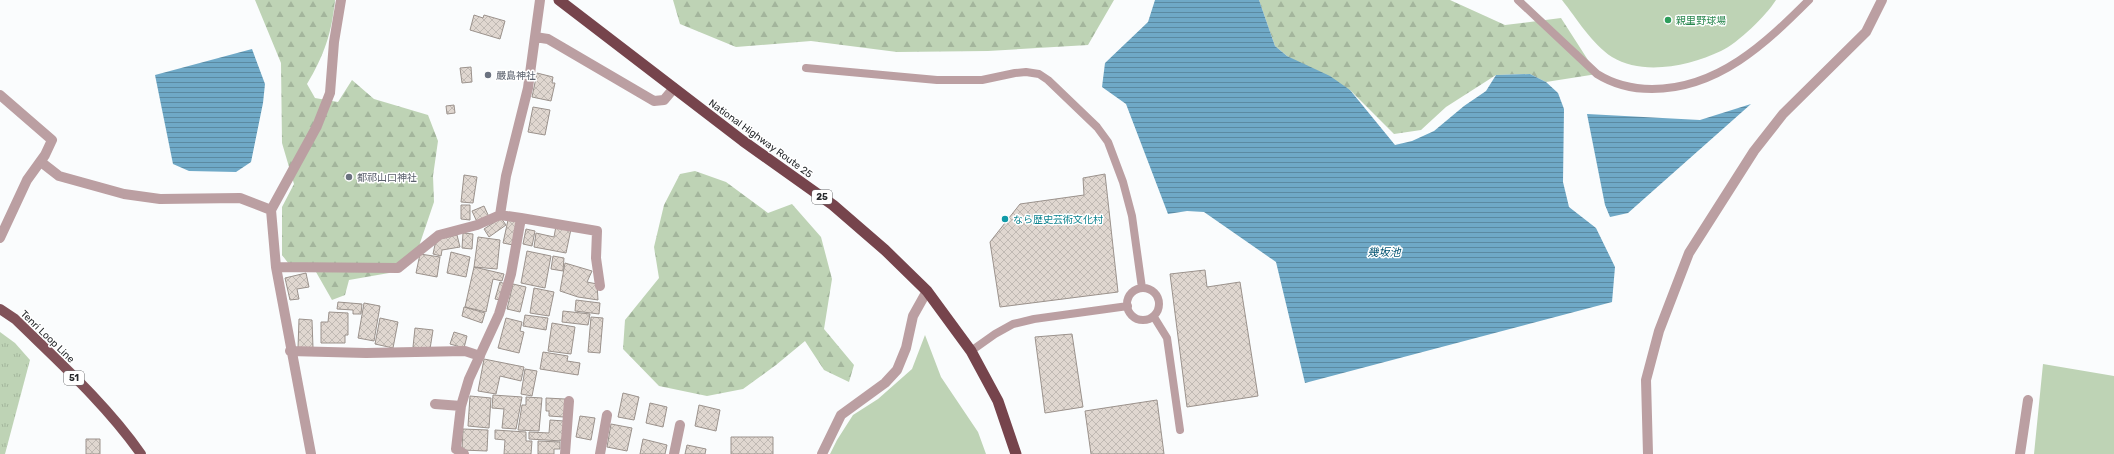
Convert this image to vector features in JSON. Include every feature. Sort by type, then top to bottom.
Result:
[{"type":"highway","name":"National Highway Route 25","points":[[559,0],[743,141],[833,205],[885,250],[927,290],[971,351],[998,401],[1016,454]]},
{"type":"main road","name":"Tenri Loop Line","points":[[0,309],[14,319],[93,396],[129,437],[141,454]]},
{"type":"street","points":[[311,454],[290,351],[276,267],[271,210],[317,126],[330,92],[334,42],[341,0]]},
{"type":"street","points":[[500,215],[506,176],[528,88],[540,0]]},
{"type":"street","points":[[1648,454],[1646,380],[1659,331],[1689,252],[1759,145],[1783,114],[1866,32],[1882,0]]},
{"type":"street","points":[[535,37],[548,39],[654,101],[664,100],[674,88]]},
{"type":"street","points":[[0,95],[52,140],[41,162],[27,180],[0,238]]},
{"type":"street","points":[[41,162],[59,176],[124,194],[160,199],[240,198],[271,210]]},
{"type":"street","points":[[276,267],[398,268],[439,235],[477,225],[500,215],[597,231],[596,258],[600,286]]},
{"type":"street","points":[[464,454],[457,452],[456,449],[461,406],[469,379],[500,314],[511,274],[522,218]]},
{"type":"street","points":[[822,454],[840,415],[885,382],[897,370],[906,348],[913,316],[927,290]]},
{"type":"street","points":[[290,351],[366,353],[465,351],[480,356]]},
{"type":"street","points":[[2020,454],[2028,400]]},
{"type":"street","points":[[565,454],[569,401]]},
{"type":"street","points":[[435,404],[461,406]]},
{"type":"street","points":[[600,454],[607,415]]},
{"type":"street","points":[[674,454],[680,425]]},
{"type":"lane","points":[[1518,0],[1597,74],[1618,83],[1646,89],[1683,86],[1720,72],[1758,47],[1809,0]]},
{"type":"lane","points":[[806,68],[937,80],[982,80],[1026,72],[1039,74],[1048,80],[1097,127],[1108,142],[1123,182],[1132,216],[1142,288]]},
{"type":"lane","points":[[1142,288],[1152,291],[1158,299],[1159,309],[1154,317],[1140,320],[1131,315],[1128,306],[1128,301],[1133,292],[1142,288]]},
{"type":"lane","points":[[971,351],[995,334],[1013,324],[1034,319],[1128,306]]},
{"type":"lane","points":[[1154,317],[1167,338],[1180,430]]},
{"type":"green space","points":[[255,0],[335,0],[332,23],[323,54],[307,84],[315,98],[338,102],[352,80],[374,99],[428,115],[438,141],[433,176],[434,202],[417,252],[389,273],[349,280],[345,295],[332,300],[316,272],[295,272],[282,255],[282,207],[294,184],[282,143],[281,63]]},
{"type":"green space","points":[[673,0],[1114,0],[1088,45],[988,51],[897,52],[811,41],[736,47],[680,24]]},
{"type":"green space","points":[[1259,0],[1450,0],[1505,25],[1561,18],[1597,74],[1546,82],[1530,74],[1496,75],[1446,107],[1421,130],[1394,134],[1350,90],[1287,56],[1275,46]]},
{"type":"green space","name":"親里野球場","points":[[1562,0],[1776,0],[1766,14],[1751,28],[1735,42],[1721,51],[1695,61],[1666,67],[1652,67],[1624,63],[1605,52],[1585,31]]},
{"type":"green space","points":[[695,171],[726,182],[768,213],[792,204],[821,237],[832,279],[824,329],[854,365],[849,382],[824,370],[805,341],[776,365],[743,389],[707,396],[659,386],[623,349],[625,320],[659,278],[654,247],[664,205],[680,174]]},
{"type":"green space","points":[[0,332],[15,343],[30,360],[5,454],[0,454]]},
{"type":"green space","points":[[925,335],[941,377],[978,432],[986,454],[830,454],[853,415],[878,399],[912,369]]},
{"type":"green space","points":[[2043,364],[2114,376],[2114,454],[2034,454]]},
{"type":"water","name":"幾坂池","points":[[1155,0],[1259,0],[1275,46],[1287,56],[1330,76],[1350,90],[1395,145],[1412,141],[1434,131],[1464,106],[1486,91],[1496,75],[1530,74],[1546,82],[1558,93],[1564,109],[1563,182],[1569,207],[1596,228],[1615,267],[1612,302],[1305,383],[1276,262],[1204,212],[1187,211],[1168,214],[1126,104],[1102,87],[1105,63],[1148,22]]},
{"type":"water","points":[[252,49],[265,84],[263,103],[251,162],[236,172],[189,171],[173,164],[155,75]]},
{"type":"water","points":[[1751,104],[1628,213],[1610,217],[1605,205],[1587,114],[1700,120]]},
{"type":"building","points":[[474,15],[483,18],[484,15],[505,21],[500,39],[470,30]]},
{"type":"building","points":[[471,67],[472,82],[462,83],[460,68]]},
{"type":"building","points":[[537,73],[553,77],[552,83],[555,83],[551,101],[532,97]]},
{"type":"building","points":[[454,105],[455,113],[447,114],[446,106]]},
{"type":"building","points":[[533,107],[550,110],[545,135],[528,132]]},
{"type":"building","points":[[1105,174],[1118,292],[1000,307],[990,242],[1020,204],[1084,195],[1083,178]]},
{"type":"building","points":[[464,175],[477,177],[473,203],[461,202]]},
{"type":"building","points":[[461,205],[470,205],[470,220],[461,219]]},
{"type":"building","points":[[484,206],[489,217],[477,222],[472,211]]},
{"type":"building","points":[[501,218],[506,225],[489,237],[484,229]]},
{"type":"building","points":[[508,220],[517,222],[513,245],[503,243]]},
{"type":"building","points":[[556,226],[571,229],[566,253],[534,247],[536,233],[554,237]]},
{"type":"building","points":[[526,229],[535,231],[532,246],[523,244]]},
{"type":"building","points":[[463,233],[473,234],[472,249],[462,248]]},
{"type":"building","points":[[457,235],[460,247],[442,250],[441,256],[433,254],[436,240]]},
{"type":"building","points":[[478,237],[500,240],[497,269],[474,267]]},
{"type":"building","points":[[527,251],[551,256],[545,288],[521,283]]},
{"type":"building","points":[[451,252],[470,257],[466,277],[447,273]]},
{"type":"building","points":[[420,254],[440,257],[437,277],[416,273]]},
{"type":"building","points":[[553,256],[564,258],[563,271],[551,269]]},
{"type":"building","points":[[565,263],[592,271],[587,282],[597,284],[598,300],[578,297],[560,291]]},
{"type":"building","points":[[474,267],[504,274],[502,281],[493,279],[486,312],[465,307]]},
{"type":"building","points":[[1205,270],[1207,287],[1240,282],[1258,396],[1187,407],[1170,274]]},
{"type":"building","points":[[306,273],[309,287],[297,289],[299,299],[290,300],[285,278]]},
{"type":"building","points":[[500,282],[505,284],[501,300],[495,299]]},
{"type":"building","points":[[513,284],[526,287],[520,312],[507,309]]},
{"type":"building","points":[[534,288],[554,292],[549,316],[530,313]]},
{"type":"building","points":[[576,300],[600,303],[599,314],[575,311]]},
{"type":"building","points":[[338,302],[362,304],[361,314],[353,314],[353,310],[337,309]]},
{"type":"building","points":[[364,303],[380,306],[374,341],[358,338]]},
{"type":"building","points":[[464,307],[485,313],[482,323],[462,316]]},
{"type":"building","points":[[563,311],[590,314],[588,325],[562,322]]},
{"type":"building","points":[[329,312],[348,313],[348,335],[345,335],[345,343],[321,343],[321,322],[328,322]]},
{"type":"building","points":[[525,315],[548,318],[546,330],[523,326]]},
{"type":"building","points":[[591,317],[603,318],[600,353],[588,352]]},
{"type":"building","points":[[380,318],[398,322],[393,348],[375,344]]},
{"type":"building","points":[[506,318],[522,322],[520,331],[524,332],[519,353],[498,348]]},
{"type":"building","points":[[299,319],[312,320],[313,348],[298,348]]},
{"type":"building","points":[[552,323],[575,327],[571,354],[548,351]]},
{"type":"building","points":[[415,328],[433,330],[430,349],[413,347]]},
{"type":"building","points":[[454,332],[467,336],[464,348],[450,344]]},
{"type":"building","points":[[1072,334],[1083,407],[1045,413],[1035,337]]},
{"type":"building","points":[[543,352],[568,356],[567,361],[580,363],[578,375],[540,369]]},
{"type":"building","points":[[484,359],[524,367],[521,381],[500,376],[496,394],[478,391]]},
{"type":"building","points":[[525,369],[537,371],[532,396],[521,394]]},
{"type":"building","points":[[623,393],[639,397],[634,420],[618,417]]},
{"type":"building","points":[[493,395],[522,397],[516,429],[502,428],[504,409],[492,408]]},
{"type":"building","points":[[470,396],[491,398],[489,428],[468,426]]},
{"type":"building","points":[[526,397],[542,398],[539,431],[518,430],[522,405],[526,405]]},
{"type":"building","points":[[546,398],[565,399],[564,417],[549,416],[549,411],[546,411]]},
{"type":"building","points":[[1157,400],[1164,454],[1091,454],[1085,411]]},
{"type":"building","points":[[650,403],[667,407],[663,427],[646,423]]},
{"type":"building","points":[[699,405],[720,410],[716,431],[695,426]]},
{"type":"building","points":[[580,416],[595,418],[591,440],[576,437]]},
{"type":"building","points":[[550,420],[564,421],[562,441],[529,439],[529,432],[549,433]]},
{"type":"building","points":[[611,424],[632,428],[627,451],[607,447]]},
{"type":"building","points":[[463,429],[488,430],[487,451],[462,450]]},
{"type":"building","points":[[495,430],[526,432],[526,441],[532,441],[531,454],[504,454],[505,440],[495,439]]},
{"type":"building","points":[[731,437],[773,437],[773,454],[731,454]]},
{"type":"building","points":[[86,439],[100,439],[100,454],[86,454]]},
{"type":"building","points":[[643,439],[667,445],[665,454],[640,454]]},
{"type":"building","points":[[538,441],[560,442],[560,449],[554,449],[554,454],[538,454]]},
{"type":"building","points":[[687,445],[706,449],[705,454],[685,454]]},
{"type":"place","name":"親里野球場","points":[[1668,20]]},
{"type":"place","name":"嚴島神社","points":[[488,75]]},
{"type":"place","name":"都祁山口神社","points":[[349,177]]},
{"type":"place","name":"なら歴史芸術文化村","points":[[1005,219]]}]
